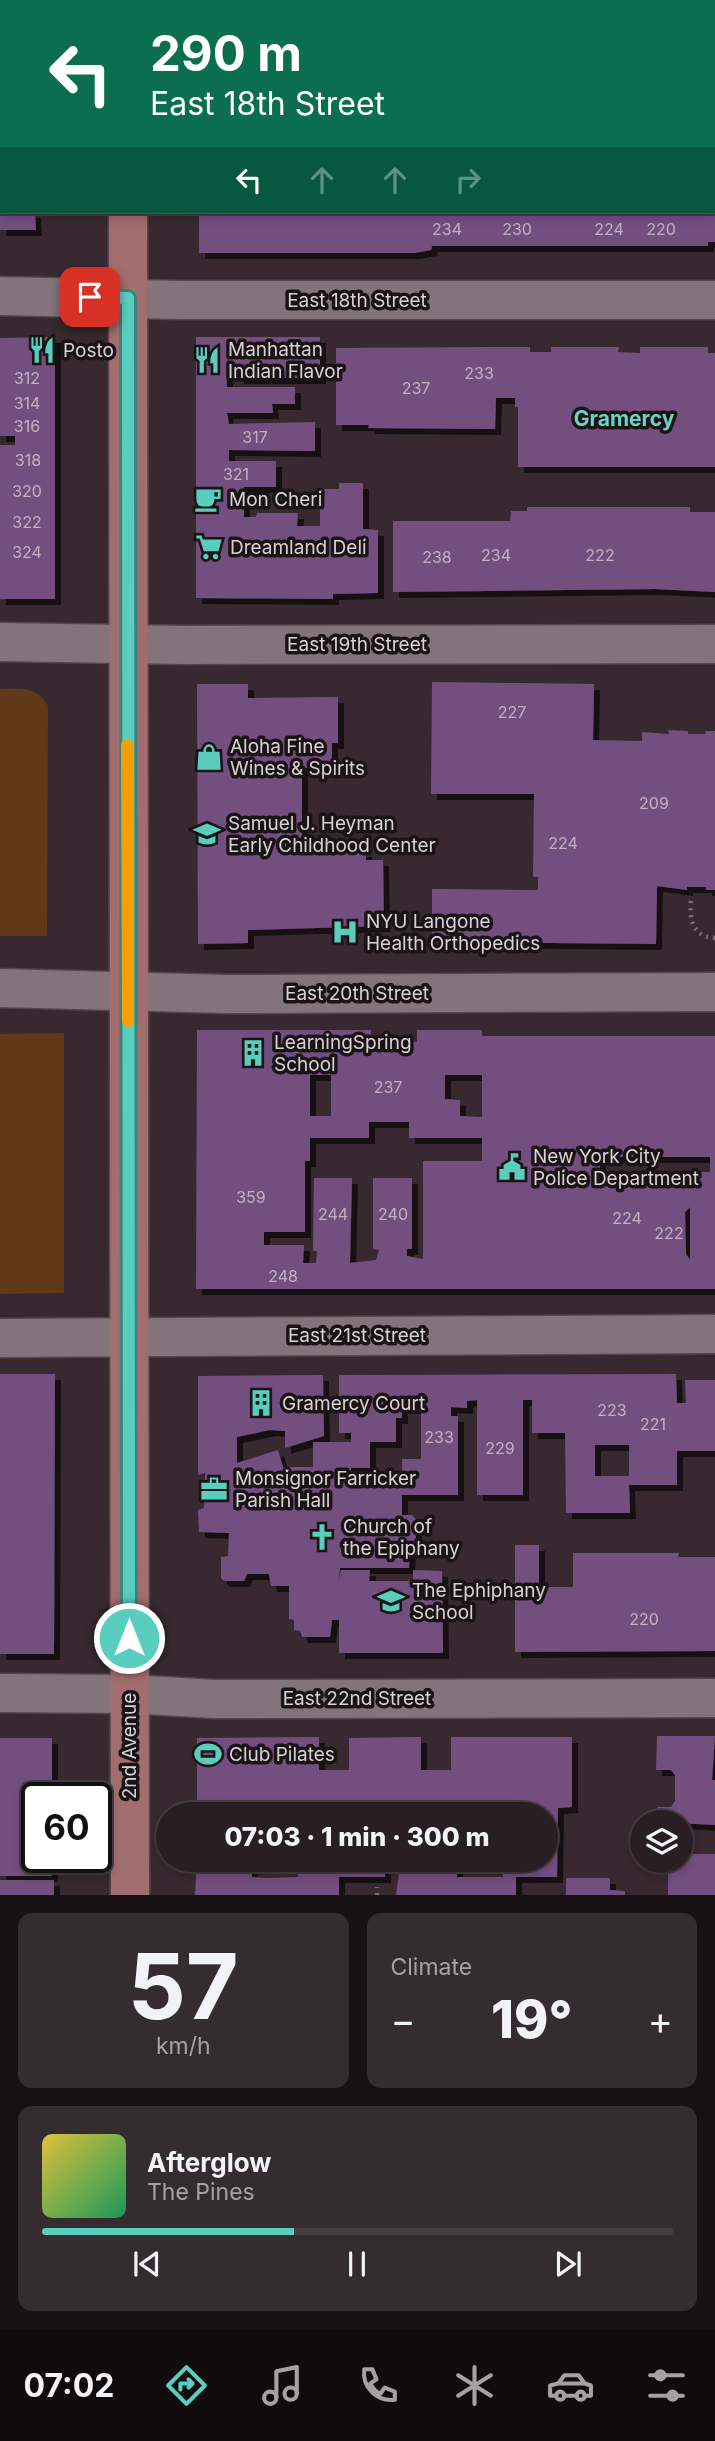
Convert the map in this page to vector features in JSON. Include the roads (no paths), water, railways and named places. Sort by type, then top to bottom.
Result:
[{"type":"main road","name":"2nd Avenue","points":[[128,214],[130,1895]]},
{"type":"street","name":"East 18th Street","points":[[0,296],[715,300]]},
{"type":"street","name":"East 19th Street","points":[[0,642],[184,645],[715,644]]},
{"type":"street","name":"East 20th Street","points":[[0,989],[227,994],[715,992]]},
{"type":"street","name":"East 21st Street","points":[[0,1338],[715,1334]]},
{"type":"street","name":"East 22nd Street","points":[[0,1693],[129,1694],[215,1699],[715,1698]]},
{"type":"place","name":"Posto","points":[[42,350]]},
{"type":"place","name":"Manhattan Indian Flavor","points":[[207,360]]},
{"type":"place","name":"Mon Cheri","points":[[208,499]]},
{"type":"place","name":"Dreamland Deli","points":[[209,547]]},
{"type":"place","name":"Aloha Fine Wines & Spirits","points":[[209,757]]},
{"type":"place","name":"Samuel J. Heyman Early Childhood Center","points":[[207,834]]},
{"type":"place","name":"NYU Langone Health Orthopedics","points":[[345,932]]},
{"type":"place","name":"LearningSpring School","points":[[253,1053]]},
{"type":"place","name":"New York City Police Department","points":[[512,1167]]},
{"type":"place","name":"Gramercy Court","points":[[261,1403]]},
{"type":"place","name":"Monsignor Farricker Parish Hall","points":[[214,1489]]},
{"type":"place","name":"Church of the Epiphany","points":[[322,1537]]},
{"type":"place","name":"The Ephiphany School","points":[[391,1601]]},
{"type":"place","name":"Club Pilates","points":[[208,1754]]},
{"type":"district","name":"Gramercy","points":[[624,418]]}]
